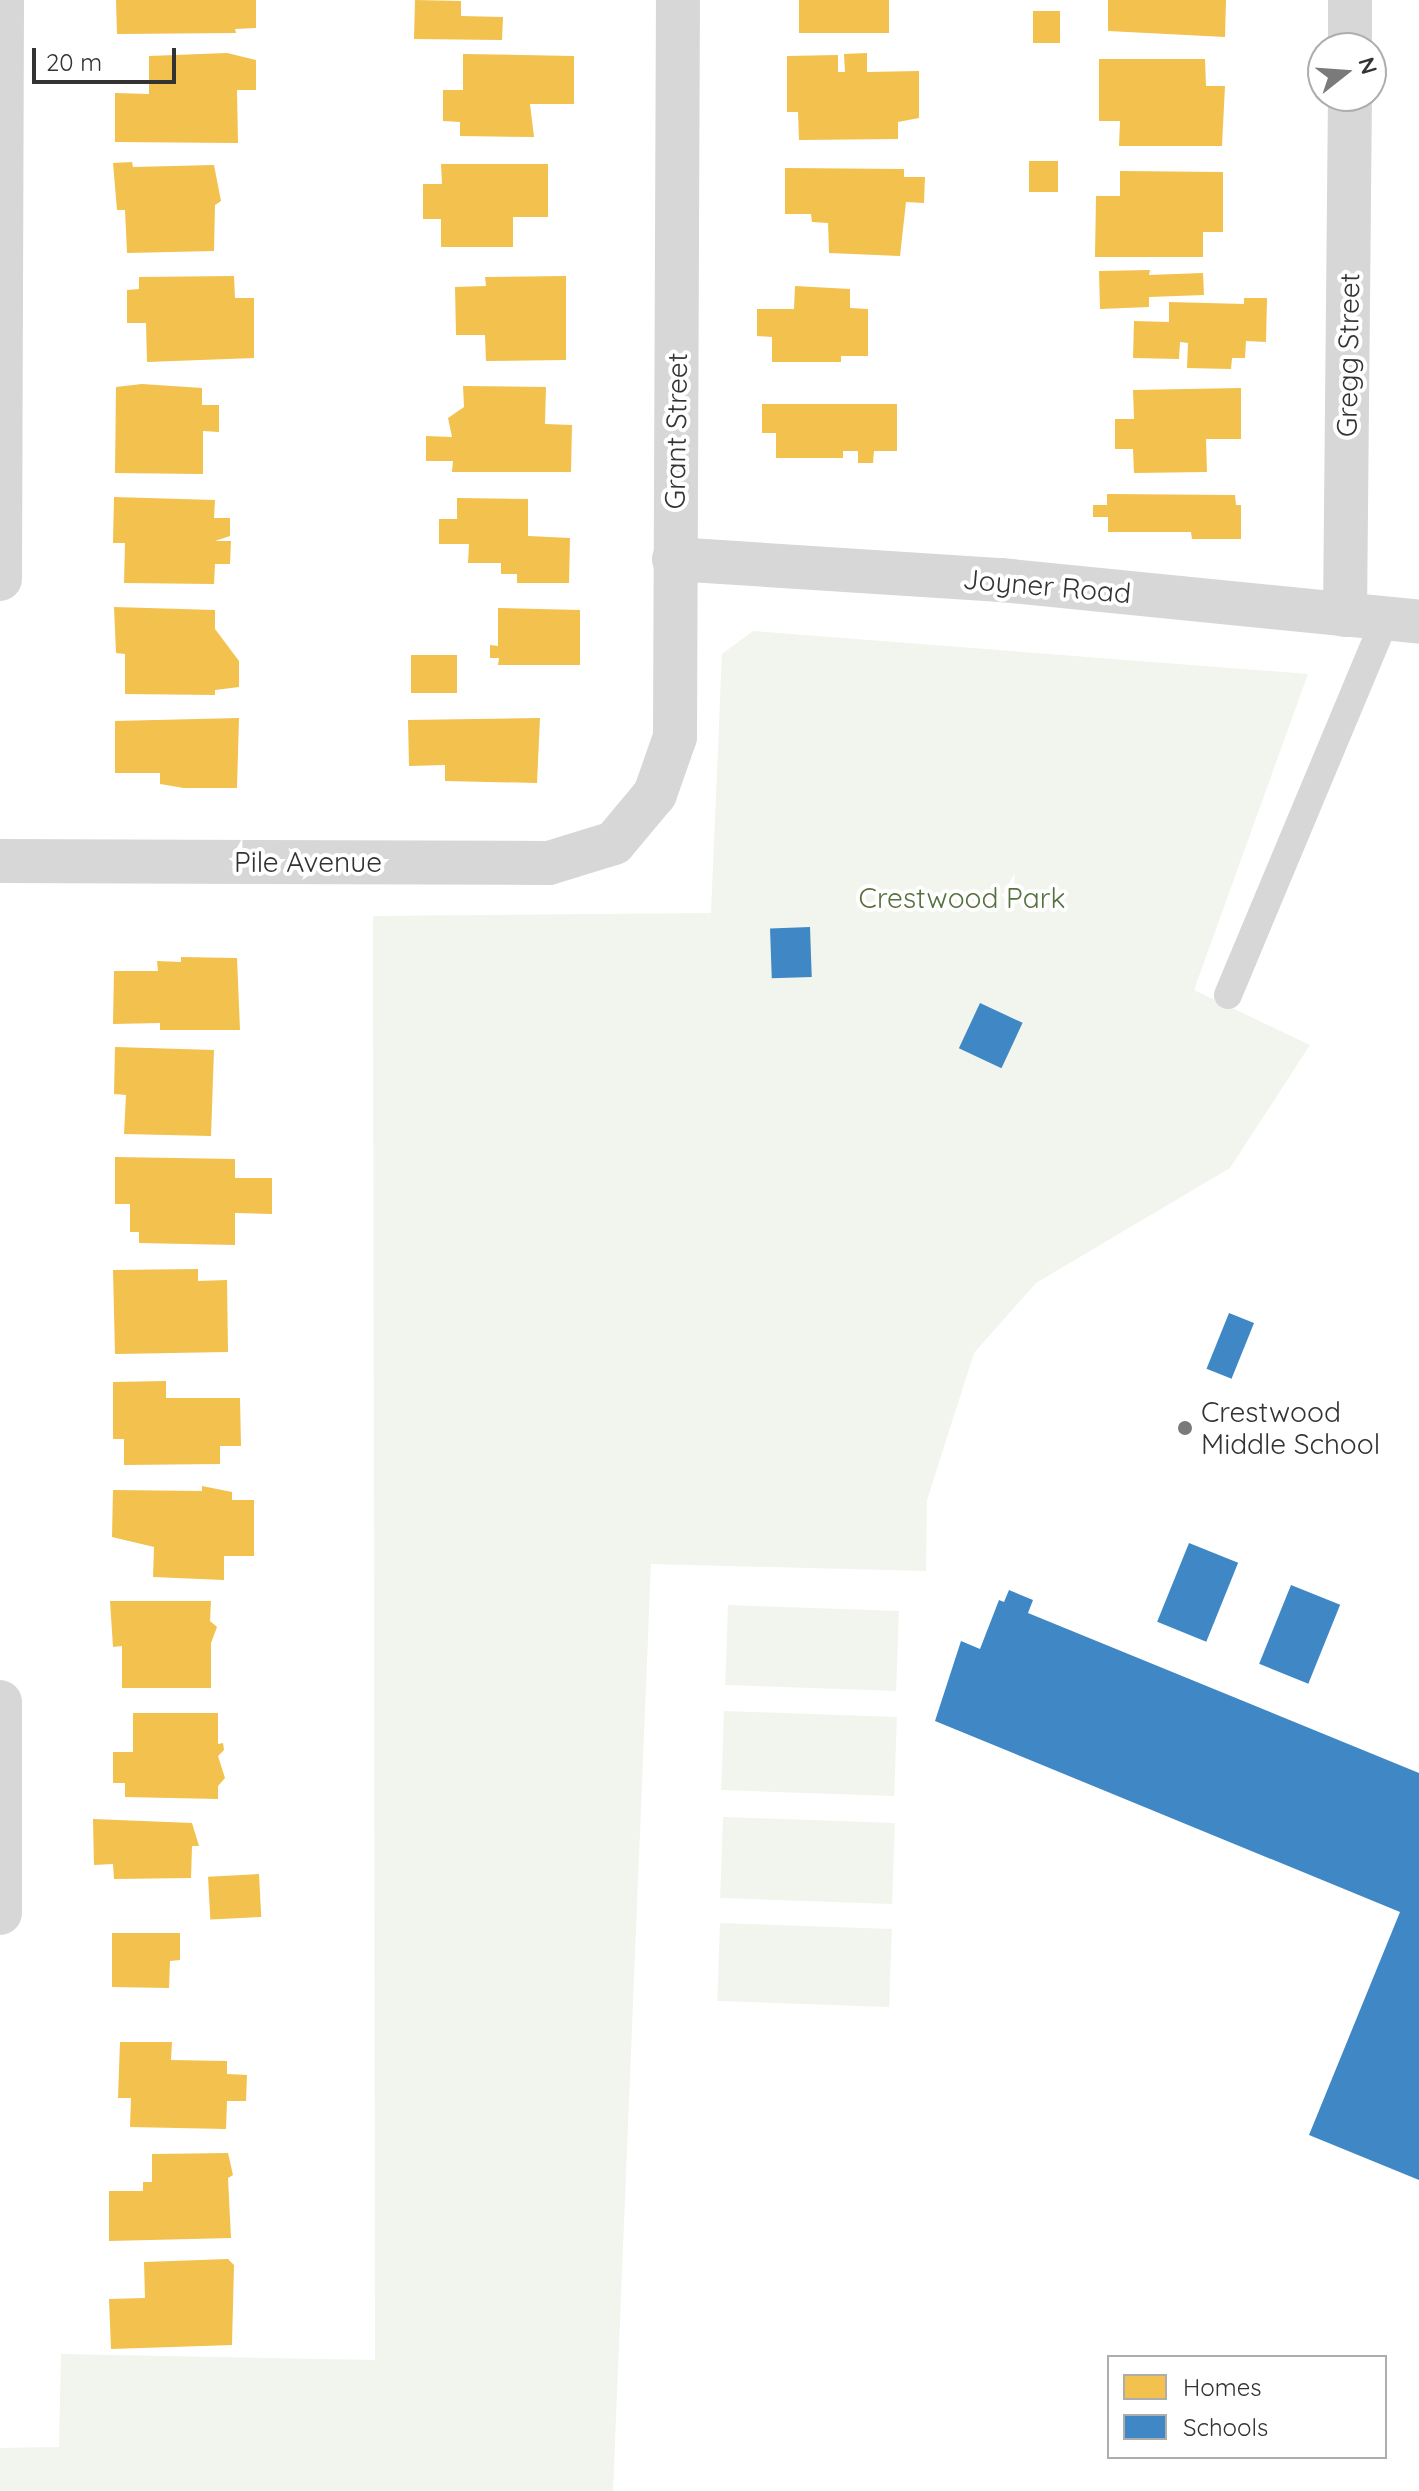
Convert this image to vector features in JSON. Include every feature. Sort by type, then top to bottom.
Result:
[{"type":"street","points":[[0,579],[2,0]]},
{"type":"street","name":"Grant Street","points":[[614,843],[655,794],[675,737],[678,0]]},
{"type":"street","points":[[1350,0],[1350,32]]},
{"type":"street","name":"Gregg Street","points":[[1351,112],[1383,618]]},
{"type":"street","name":"Joyner Road","points":[[674,559],[1001,580],[1383,618]]},
{"type":"street","name":"Pile Avenue","points":[[0,861],[549,863],[614,843]]},
{"type":"street","points":[[0,1702],[0,1913]]},
{"type":"lane","points":[[1228,995],[1383,618]]},
{"type":"green space","name":"Crestwood Park","points":[[753,631],[1308,674],[1194,990],[1310,1045],[1230,1168],[1036,1283],[974,1353],[927,1500],[926,1571],[651,1564],[613,2491],[0,2491],[0,2448],[59,2447],[61,2354],[375,2360],[373,916],[711,913],[722,654]]},
{"type":"green space","points":[[728,1605],[899,1611],[896,1691],[725,1685]]},
{"type":"green space","points":[[724,1711],[897,1717],[894,1796],[721,1790]]},
{"type":"green space","points":[[723,1817],[895,1823],[892,1904],[720,1898]]},
{"type":"green space","points":[[720,1923],[892,1929],[889,2007],[717,2001]]},
{"type":"building: Homes","points":[[116,0],[256,0],[256,28],[235,29],[236,33],[117,34]]},
{"type":"building: Homes","points":[[415,0],[461,1],[461,16],[503,17],[502,40],[414,39]]},
{"type":"building: Homes","points":[[799,0],[889,0],[889,33],[799,33]]},
{"type":"building: Homes","points":[[1108,0],[1226,0],[1225,37],[1108,31]]},
{"type":"building: Homes","points":[[1033,11],[1060,11],[1060,43],[1033,43]]},
{"type":"building: Homes","points":[[227,53],[256,60],[256,90],[237,90],[238,143],[115,142],[115,93],[149,94],[149,56]]},
{"type":"building: Homes","points":[[867,53],[867,72],[919,71],[919,118],[898,122],[898,139],[799,140],[798,112],[787,112],[787,56],[838,55],[838,72],[845,72],[844,54]]},
{"type":"building: Homes","points":[[463,54],[574,56],[574,104],[530,104],[534,137],[460,136],[460,122],[443,121],[443,90],[463,90]]},
{"type":"building: Homes","points":[[1099,59],[1205,59],[1206,86],[1225,86],[1222,146],[1119,146],[1120,121],[1099,121]]},
{"type":"building: Homes","points":[[1029,161],[1058,161],[1058,192],[1029,192]]},
{"type":"building: Homes","points":[[132,162],[133,167],[214,165],[221,201],[215,205],[214,251],[127,253],[125,210],[117,210],[113,163]]},
{"type":"building: Homes","points":[[441,164],[548,164],[548,217],[513,217],[513,247],[441,247],[441,219],[423,219],[423,184],[442,184]]},
{"type":"building: Homes","points":[[785,168],[904,169],[904,177],[925,177],[924,203],[906,202],[900,256],[829,253],[828,223],[812,222],[811,214],[785,214]]},
{"type":"building: Homes","points":[[1120,171],[1223,172],[1223,232],[1203,232],[1203,257],[1095,257],[1096,196],[1120,196]]},
{"type":"building: Homes","points":[[1150,270],[1149,275],[1203,273],[1204,295],[1149,297],[1149,307],[1100,309],[1099,271]]},
{"type":"building: Homes","points":[[234,276],[235,298],[254,298],[254,358],[147,362],[146,323],[127,323],[127,290],[139,289],[139,277]]},
{"type":"building: Homes","points":[[566,276],[566,360],[486,361],[485,335],[456,335],[455,287],[486,286],[485,277]]},
{"type":"building: Homes","points":[[795,286],[850,289],[850,308],[868,309],[868,356],[841,356],[841,362],[772,362],[772,337],[757,336],[757,309],[794,309]]},
{"type":"building: Homes","points":[[1244,298],[1267,298],[1266,342],[1246,341],[1245,358],[1232,358],[1231,369],[1187,368],[1188,343],[1180,342],[1179,359],[1133,358],[1134,321],[1169,322],[1169,302],[1244,304]]},
{"type":"building: Homes","points":[[142,384],[202,388],[202,405],[219,405],[219,432],[203,431],[203,474],[115,473],[116,387]]},
{"type":"building: Homes","points":[[463,386],[546,387],[545,424],[572,425],[571,472],[452,472],[453,461],[426,461],[426,436],[452,437],[448,418],[464,407]]},
{"type":"building: Homes","points":[[1241,388],[1241,439],[1206,439],[1207,472],[1134,473],[1133,449],[1115,449],[1115,419],[1134,419],[1133,390]]},
{"type":"building: Homes","points":[[762,404],[897,404],[897,451],[874,451],[873,463],[858,463],[858,451],[843,451],[843,458],[776,458],[776,433],[762,433]]},
{"type":"building: Homes","points":[[1107,494],[1235,495],[1236,505],[1241,505],[1241,539],[1192,539],[1191,532],[1108,532],[1108,517],[1093,517],[1093,505],[1107,505]]},
{"type":"building: Homes","points":[[114,497],[215,500],[214,518],[230,518],[230,536],[215,541],[231,541],[230,564],[215,564],[214,584],[124,583],[125,543],[113,543]]},
{"type":"building: Homes","points":[[457,498],[528,499],[528,536],[570,538],[569,583],[517,583],[517,574],[501,574],[501,563],[468,563],[469,544],[439,544],[439,519],[457,519]]},
{"type":"building: Homes","points":[[114,607],[215,610],[215,629],[239,661],[239,687],[215,690],[215,695],[125,694],[125,654],[116,653]]},
{"type":"building: Homes","points":[[498,608],[580,610],[580,665],[498,665],[499,658],[490,658],[490,645],[498,646]]},
{"type":"building: Homes","points":[[411,655],[457,655],[457,693],[411,693]]},
{"type":"building: Homes","points":[[239,718],[237,788],[184,788],[160,784],[160,773],[115,773],[115,721]]},
{"type":"building: Homes","points":[[540,718],[537,783],[445,781],[445,765],[409,766],[408,720]]},
{"type":"building: Homes","points":[[181,957],[237,958],[240,1030],[160,1030],[160,1023],[113,1024],[114,971],[158,971],[157,961],[181,962]]},
{"type":"building: Homes","points":[[115,1047],[214,1050],[211,1136],[124,1134],[126,1095],[114,1094]]},
{"type":"building: Homes","points":[[115,1157],[235,1159],[235,1178],[272,1178],[272,1214],[235,1213],[235,1245],[139,1243],[139,1232],[130,1232],[130,1204],[115,1204]]},
{"type":"building: Homes","points":[[198,1269],[198,1281],[227,1280],[228,1352],[115,1354],[113,1270]]},
{"type":"building: Homes","points":[[166,1381],[166,1398],[240,1398],[241,1446],[220,1446],[220,1464],[124,1465],[124,1439],[113,1439],[113,1382]]},
{"type":"building: Homes","points":[[202,1486],[232,1492],[232,1500],[254,1500],[254,1556],[224,1556],[224,1580],[153,1577],[154,1547],[112,1537],[113,1490],[202,1491]]},
{"type":"building: Homes","points":[[110,1601],[211,1601],[210,1621],[217,1627],[211,1643],[211,1688],[122,1688],[122,1646],[113,1647]]},
{"type":"building: Homes","points":[[133,1713],[218,1713],[218,1744],[223,1743],[224,1750],[218,1756],[225,1778],[218,1786],[218,1799],[125,1797],[125,1783],[113,1783],[113,1752],[133,1752]]},
{"type":"building: Homes","points":[[93,1819],[192,1823],[199,1846],[192,1846],[191,1878],[114,1879],[113,1864],[94,1865]]},
{"type":"building: Homes","points":[[259,1874],[261,1917],[210,1920],[208,1877]]},
{"type":"building: Homes","points":[[112,1933],[180,1933],[180,1960],[170,1961],[169,1988],[112,1987]]},
{"type":"building: Homes","points":[[120,2042],[172,2042],[171,2060],[227,2061],[227,2074],[247,2075],[246,2101],[227,2101],[226,2129],[130,2127],[131,2098],[118,2098]]},
{"type":"building: Homes","points":[[228,2153],[233,2175],[228,2178],[231,2238],[109,2241],[109,2191],[143,2191],[143,2182],[152,2182],[152,2154]]},
{"type":"building: Homes","points":[[228,2259],[234,2265],[232,2345],[111,2349],[109,2299],[145,2298],[144,2262]]},
{"type":"building: Schools","points":[[810,927],[812,977],[772,978],[770,928]]},
{"type":"building: Schools","points":[[980,1003],[1023,1023],[1001,1068],[959,1048]]},
{"type":"building: Schools","points":[[1229,1313],[1254,1323],[1232,1379],[1207,1369]]},
{"type":"building: Schools","points":[[1189,1543],[1238,1563],[1206,1642],[1157,1622]]},
{"type":"building: Schools","points":[[1291,1585],[1340,1605],[1308,1684],[1259,1664]]},
{"type":"building: Schools","points":[[1009,1590],[1033,1600],[1028,1613],[1419,1773],[1419,2180],[1309,2135],[1400,1912],[935,1721],[961,1641],[980,1649],[999,1600],[1004,1602]]},
{"type":"place","name":"Crestwood Middle School","points":[[1185,1428]]}]
